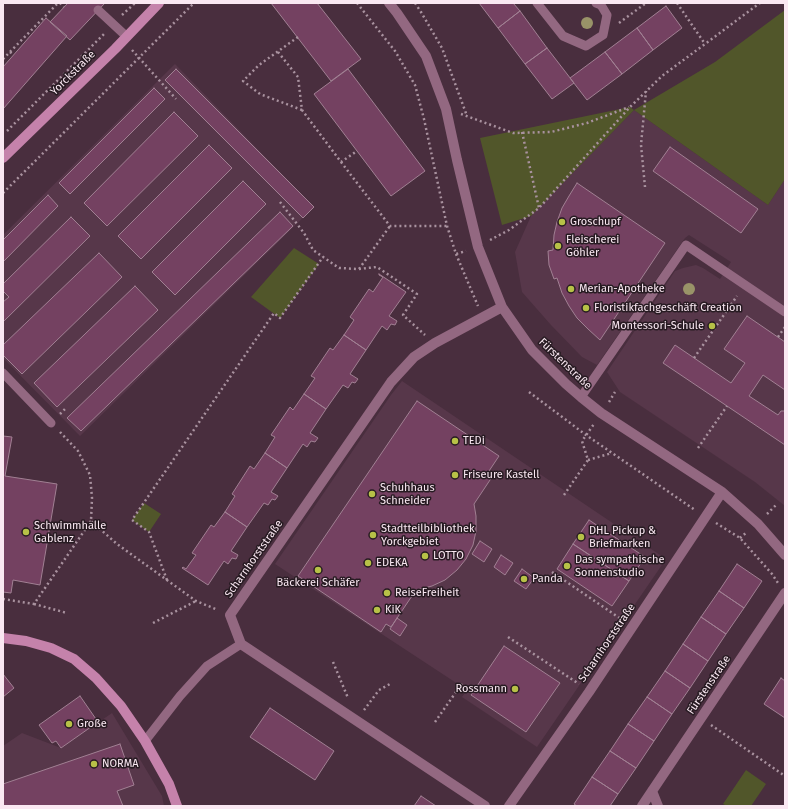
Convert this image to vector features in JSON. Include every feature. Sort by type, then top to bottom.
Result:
[{"type":"main road","name":"Yorckstraße","points":[[3,158],[115,49],[159,3]]},
{"type":"main road","points":[[3,638],[26,641],[51,648],[74,659],[96,678],[121,706],[145,741],[169,784],[177,806]]},
{"type":"street","name":"Fürstenstraße","points":[[389,3],[426,56],[446,108],[478,247],[502,307],[532,350],[581,397],[601,413],[722,492],[758,524],[785,555]]},
{"type":"street","name":"Scharnhorststraße","points":[[241,644],[230,615],[391,382],[414,358],[435,343],[502,307]]},
{"type":"street","name":"Scharnhorststraße","points":[[509,806],[589,692],[722,492]]},
{"type":"street","name":"Fürstenstraße","points":[[642,806],[785,593]]},
{"type":"street","points":[[241,644],[485,806]]},
{"type":"street","points":[[652,791],[658,806]]},
{"type":"lane","points":[[537,3],[563,36],[586,46],[603,35],[607,15],[601,5],[596,3]]},
{"type":"lane","points":[[98,10],[113,24],[124,38]]},
{"type":"lane","points":[[581,397],[686,245],[785,312]]},
{"type":"lane","points":[[3,373],[51,423]]},
{"type":"lane","points":[[145,741],[180,696],[208,666],[241,644]]},
{"type":"path","points":[[3,59],[59,3],[64,6]]},
{"type":"path","points":[[7,131],[135,3]]},
{"type":"path","points":[[3,193],[194,3]]},
{"type":"path","points":[[357,3],[395,51],[415,85],[424,119],[447,226],[456,254],[483,317]]},
{"type":"path","points":[[415,3],[442,48],[467,116]]},
{"type":"path","points":[[603,35],[646,3]]},
{"type":"path","points":[[677,3],[705,44]]},
{"type":"path","points":[[456,254],[478,247],[509,230],[539,208],[630,106],[662,76],[760,3]]},
{"type":"path","points":[[124,38],[139,58],[176,99]]},
{"type":"path","points":[[298,38],[259,65],[243,81],[260,94],[302,110]]},
{"type":"path","points":[[10,52],[14,55]]},
{"type":"path","points":[[278,52],[298,77],[302,110],[390,226]]},
{"type":"path","points":[[645,187],[642,145],[646,91]]},
{"type":"path","points":[[446,108],[513,133],[551,132],[587,123],[630,106]]},
{"type":"path","points":[[522,132],[539,208]]},
{"type":"path","points":[[341,162],[357,151]]},
{"type":"path","points":[[280,202],[304,234],[313,250],[339,268],[358,269],[377,267],[417,294],[403,315],[435,343]]},
{"type":"path","points":[[390,226],[447,226]]},
{"type":"path","points":[[358,269],[390,226]]},
{"type":"path","points":[[167,580],[149,532],[132,520],[274,314],[280,318],[323,257]]},
{"type":"path","points":[[694,358],[745,284]]},
{"type":"path","points":[[778,337],[785,327]]},
{"type":"path","points":[[529,392],[586,434],[706,517],[740,538],[772,574],[785,593]]},
{"type":"path","points":[[588,460],[582,441],[615,392]]},
{"type":"path","points":[[698,448],[727,406]]},
{"type":"path","points":[[34,604],[91,521],[92,498],[90,475],[78,451],[51,423]]},
{"type":"path","points":[[564,495],[588,460],[613,452]]},
{"type":"path","points":[[91,521],[117,544],[196,600],[230,615]]},
{"type":"path","points":[[552,572],[632,627]]},
{"type":"path","points":[[3,599],[34,604],[67,613]]},
{"type":"path","points":[[153,623],[196,600]]},
{"type":"path","points":[[508,636],[589,692]]},
{"type":"path","points":[[333,662],[348,699]]},
{"type":"path","points":[[435,722],[463,682]]},
{"type":"path","points":[[357,721],[379,690],[390,684]]},
{"type":"path","points":[[701,719],[785,776]]},
{"type":"shaded area","points":[[175,64],[314,207],[80,436],[3,358],[3,235]]},
{"type":"shaded area","points":[[634,110],[768,205],[785,179],[785,506],[755,482],[620,392],[607,372],[675,271],[696,265],[720,279],[731,262],[689,235],[685,238],[597,365],[582,357],[522,292],[515,252],[531,216]]},
{"type":"shaded area","points":[[402,381],[666,559],[537,747],[462,697],[467,690],[275,564]]},
{"type":"shaded area","points":[[112,713],[162,796],[164,806],[3,806],[3,746],[22,733],[61,748]]},
{"type":"green space","points":[[785,10],[785,179],[768,205],[634,110],[715,62]]},
{"type":"green space","points":[[630,107],[634,110],[531,216],[502,225],[480,138]]},
{"type":"green space","points":[[294,248],[319,264],[280,318],[251,297]]},
{"type":"green space","points":[[144,503],[161,514],[149,532],[132,520]]},
{"type":"green space","points":[[746,770],[766,784],[751,806],[727,806],[723,804]]},
{"type":"building","points":[[68,3],[105,3],[70,40],[50,22]]},
{"type":"building","points":[[271,3],[317,3],[361,59],[331,81]]},
{"type":"building","points":[[479,3],[513,3],[520,11],[498,28]]},
{"type":"building","points":[[666,6],[682,28],[653,50],[637,28]]},
{"type":"building","points":[[520,11],[547,48],[525,64],[498,28]]},
{"type":"building","points":[[46,18],[67,36],[3,109],[3,67]]},
{"type":"building","points":[[637,28],[653,50],[622,74],[605,52]]},
{"type":"building","points":[[547,48],[574,83],[552,99],[525,64]]},
{"type":"building","points":[[605,52],[622,74],[587,100],[570,78]]},
{"type":"building","points":[[176,69],[314,207],[303,218],[165,80]]},
{"type":"building","points":[[348,69],[425,171],[391,196],[314,94]]},
{"type":"building","points":[[154,88],[165,99],[70,194],[59,183]]},
{"type":"building","points":[[174,112],[198,136],[107,226],[84,203]]},
{"type":"building","points":[[209,145],[232,168],[141,259],[118,236]]},
{"type":"building","points":[[670,147],[758,209],[741,233],[653,171]]},
{"type":"building","points":[[243,181],[266,204],[175,295],[152,272]]},
{"type":"building","points":[[577,183],[665,243],[600,340],[577,318],[562,293],[557,278],[554,279],[549,265],[548,251],[553,250],[557,222],[562,208]]},
{"type":"building","points":[[48,195],[58,206],[3,262],[3,240]]},
{"type":"building","points":[[280,212],[293,226],[81,431],[67,418]]},
{"type":"building","points":[[71,217],[90,236],[3,322],[3,302],[9,297],[3,291],[3,284]]},
{"type":"building","points":[[99,253],[122,277],[22,374],[3,355],[3,345]]},
{"type":"building","points":[[379,274],[406,292],[389,316],[397,321],[395,325],[391,324],[387,330],[382,326],[366,350],[344,335],[354,320],[350,317],[369,289],[373,292],[383,277]]},
{"type":"building","points":[[135,286],[158,310],[57,407],[34,383]]},
{"type":"building","points":[[747,316],[785,342],[785,390],[763,375],[749,396],[778,415],[781,411],[785,411],[785,445],[663,363],[675,345],[731,383],[745,363],[724,349]]},
{"type":"building","points":[[344,335],[366,350],[350,374],[358,379],[355,383],[352,382],[348,388],[343,385],[326,409],[304,394],[315,378],[311,376],[330,348],[333,350]]},
{"type":"building","points":[[304,394],[326,409],[310,433],[318,438],[315,442],[311,441],[307,447],[303,444],[287,468],[265,453],[275,437],[271,435],[290,407],[293,410]]},
{"type":"building","points":[[417,401],[499,456],[489,471],[494,474],[474,504],[476,531],[473,545],[466,559],[457,570],[445,580],[432,586],[416,590],[391,627],[386,624],[381,632],[298,576]]},
{"type":"building","name":"Schwimmhalle Gablenz","points":[[3,436],[12,437],[5,476],[57,484],[40,585],[13,580],[11,593],[3,592]]},
{"type":"building","points":[[265,453],[287,468],[271,492],[278,496],[275,500],[272,499],[268,505],[264,503],[247,527],[225,512],[235,496],[232,494],[250,466],[254,469]]},
{"type":"building","points":[[225,512],[247,527],[231,551],[238,555],[236,559],[232,558],[228,564],[224,561],[208,585],[182,568],[183,567],[186,569],[196,555],[192,553],[211,525],[214,527]]},
{"type":"building","points":[[589,520],[645,557],[629,581],[573,544]]},
{"type":"building","points":[[480,541],[492,549],[484,562],[472,554]]},
{"type":"building","points":[[573,544],[629,581],[612,606],[557,569]]},
{"type":"building","points":[[501,555],[513,563],[505,575],[494,567]]},
{"type":"building","points":[[737,564],[762,581],[744,608],[719,591]]},
{"type":"building","name":"Panda","points":[[522,569],[534,578],[526,589],[514,581]]},
{"type":"building","points":[[719,591],[744,608],[726,634],[701,617]]},
{"type":"building","points":[[701,617],[726,634],[708,661],[683,644]]},
{"type":"building","points":[[397,618],[407,625],[400,636],[390,629]]},
{"type":"building","points":[[683,644],[708,661],[690,688],[665,671]]},
{"type":"building","name":"Rossmann","points":[[504,646],[560,683],[526,732],[471,695]]},
{"type":"building","points":[[665,671],[690,688],[672,714],[647,697]]},
{"type":"building","points":[[3,674],[14,688],[3,697]]},
{"type":"building","points":[[781,678],[785,681],[785,718],[764,704]]},
{"type":"building","name":"Große","points":[[80,696],[98,722],[61,748],[56,741],[52,743],[39,725]]},
{"type":"building","points":[[647,697],[672,714],[654,741],[628,724]]},
{"type":"building","points":[[270,708],[334,751],[315,780],[250,737]]},
{"type":"building","points":[[628,724],[654,741],[636,768],[610,751]]},
{"type":"building","name":"NORMA","points":[[120,744],[134,785],[117,791],[123,806],[3,806],[3,784]]},
{"type":"building","points":[[610,751],[636,768],[618,794],[592,777]]},
{"type":"building","points":[[592,777],[618,794],[610,806],[577,806],[574,804]]},
{"type":"building","points":[[421,796],[436,806],[414,806]]},
{"type":"place","name":"Groschupf","points":[[562,222]]},
{"type":"place","name":"Fleischerei Göhler","points":[[558,246]]},
{"type":"place","name":"Merian-Apotheke","points":[[571,289]]},
{"type":"place","name":"Floristikfachgeschäft Creation","points":[[586,308]]},
{"type":"place","name":"Montessori-Schule","points":[[712,326]]},
{"type":"place","name":"TEDi","points":[[455,441]]},
{"type":"place","name":"Friseure Kastell","points":[[455,475]]},
{"type":"place","name":"Schuhhaus Schneider","points":[[372,494]]},
{"type":"place","name":"Schwimmhalle Gablenz","points":[[26,532]]},
{"type":"place","name":"Stadtteilbibliothek Yorckgebiet","points":[[373,535]]},
{"type":"place","name":"DHL Pickup & Briefmarken","points":[[581,537]]},
{"type":"place","name":"LOTTO","points":[[425,556]]},
{"type":"place","name":"EDEKA","points":[[368,563]]},
{"type":"place","name":"Das sympathische Sonnenstudio","points":[[567,566]]},
{"type":"place","name":"Bäckerei Schäfer","points":[[318,570]]},
{"type":"place","name":"Panda","points":[[524,579]]},
{"type":"place","name":"ReiseFreiheit","points":[[387,593]]},
{"type":"place","name":"KiK","points":[[377,610]]},
{"type":"place","name":"Rossmann","points":[[515,689]]},
{"type":"place","name":"Große","points":[[69,724]]},
{"type":"place","name":"NORMA","points":[[94,764]]}]
